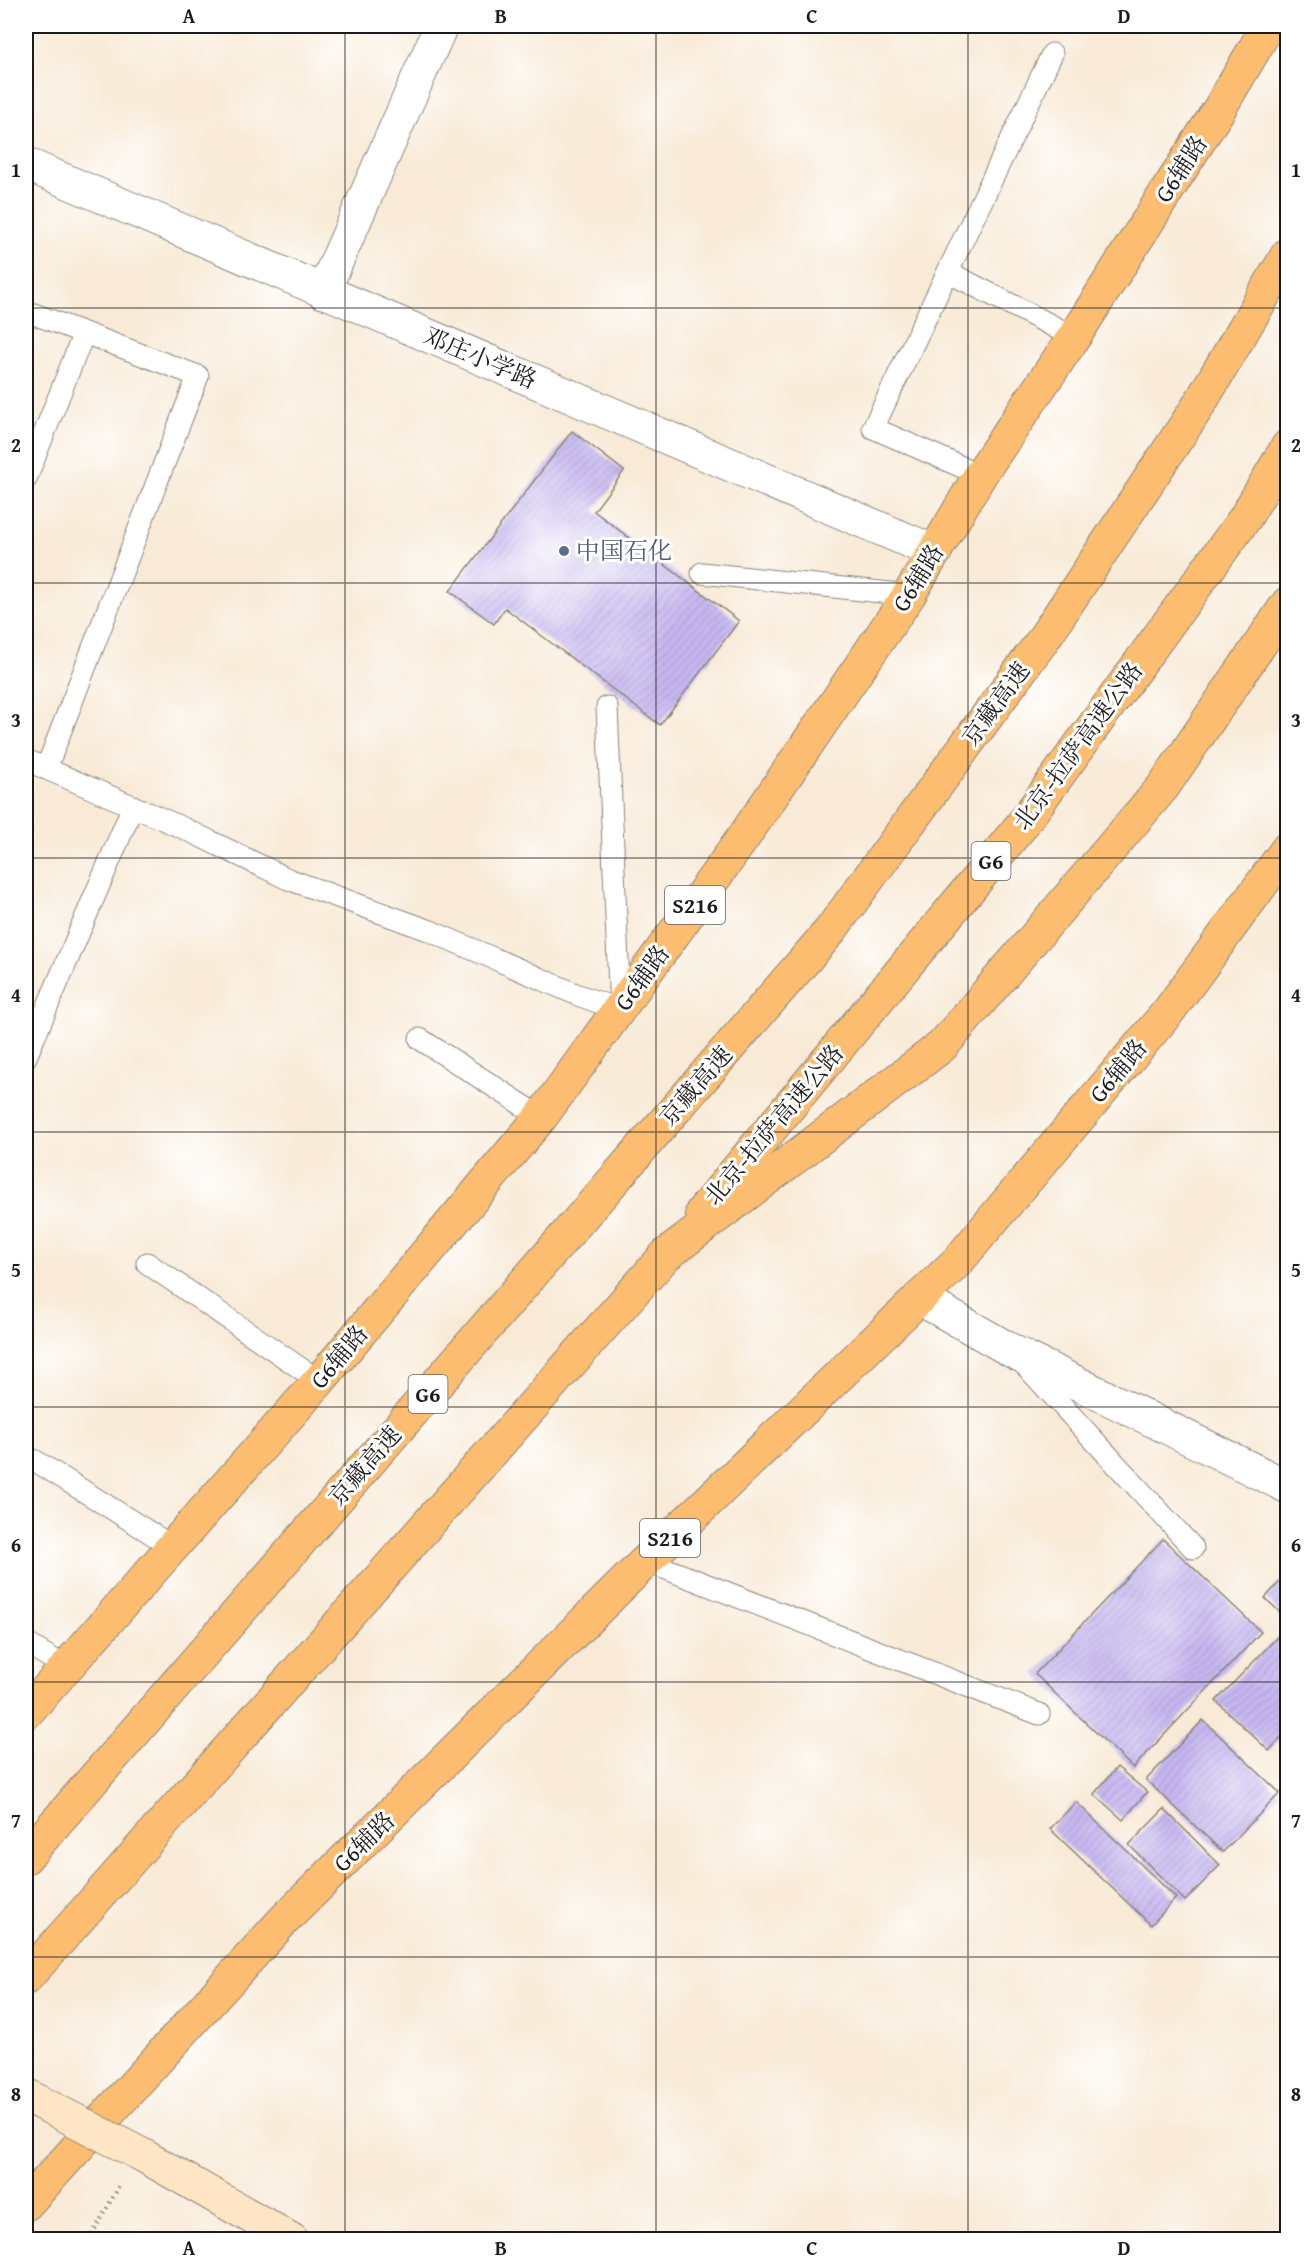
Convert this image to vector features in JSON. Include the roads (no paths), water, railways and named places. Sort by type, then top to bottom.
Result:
[{"type":"main road","name":"G6辅路","points":[[26,1713],[319,1381],[541,1117],[620,1010],[743,838],[909,595],[980,475],[1074,337],[1218,111],[1268,26]]},
{"type":"main road","name":"京藏高速","points":[[26,1857],[830,931],[1048,631],[1197,408],[1287,254]]},
{"type":"main road","name":"北京-拉萨高速公路","points":[[666,1255],[1021,826],[1245,518],[1287,446]]},
{"type":"main road","points":[[26,1978],[666,1255],[942,1046],[1163,787],[1287,603]]},
{"type":"main road","name":"G6辅路","points":[[26,2204],[282,1922],[646,1561],[957,1262],[1168,1012],[1287,848]]},
{"type":"main road","points":[[26,2095],[134,2166],[292,2240]]},
{"type":"street","points":[[324,292],[441,26]]},
{"type":"street","name":"邓庄小学路","points":[[26,164],[935,552]]},
{"type":"street","points":[[919,1298],[1012,1351],[1287,1487]]},
{"type":"lane","points":[[980,475],[873,428],[1052,54]]},
{"type":"lane","points":[[948,272],[1074,337]]},
{"type":"lane","points":[[26,312],[198,376],[46,768]]},
{"type":"lane","points":[[26,479],[84,333]]},
{"type":"lane","points":[[702,573],[909,595]]},
{"type":"lane","points":[[26,760],[133,806],[288,879],[428,930],[578,995],[620,1010],[607,707]]},
{"type":"lane","points":[[26,1057],[133,806]]},
{"type":"lane","points":[[420,1039],[541,1117]]},
{"type":"lane","points":[[147,1263],[319,1381]]},
{"type":"lane","points":[[1012,1351],[1193,1548]]},
{"type":"lane","points":[[34,1460],[173,1547]]},
{"type":"lane","points":[[646,1561],[1039,1714]]},
{"type":"lane","points":[[26,1643],[67,1668]]},
{"type":"place","name":"中国石化","points":[[564,551]]}]
